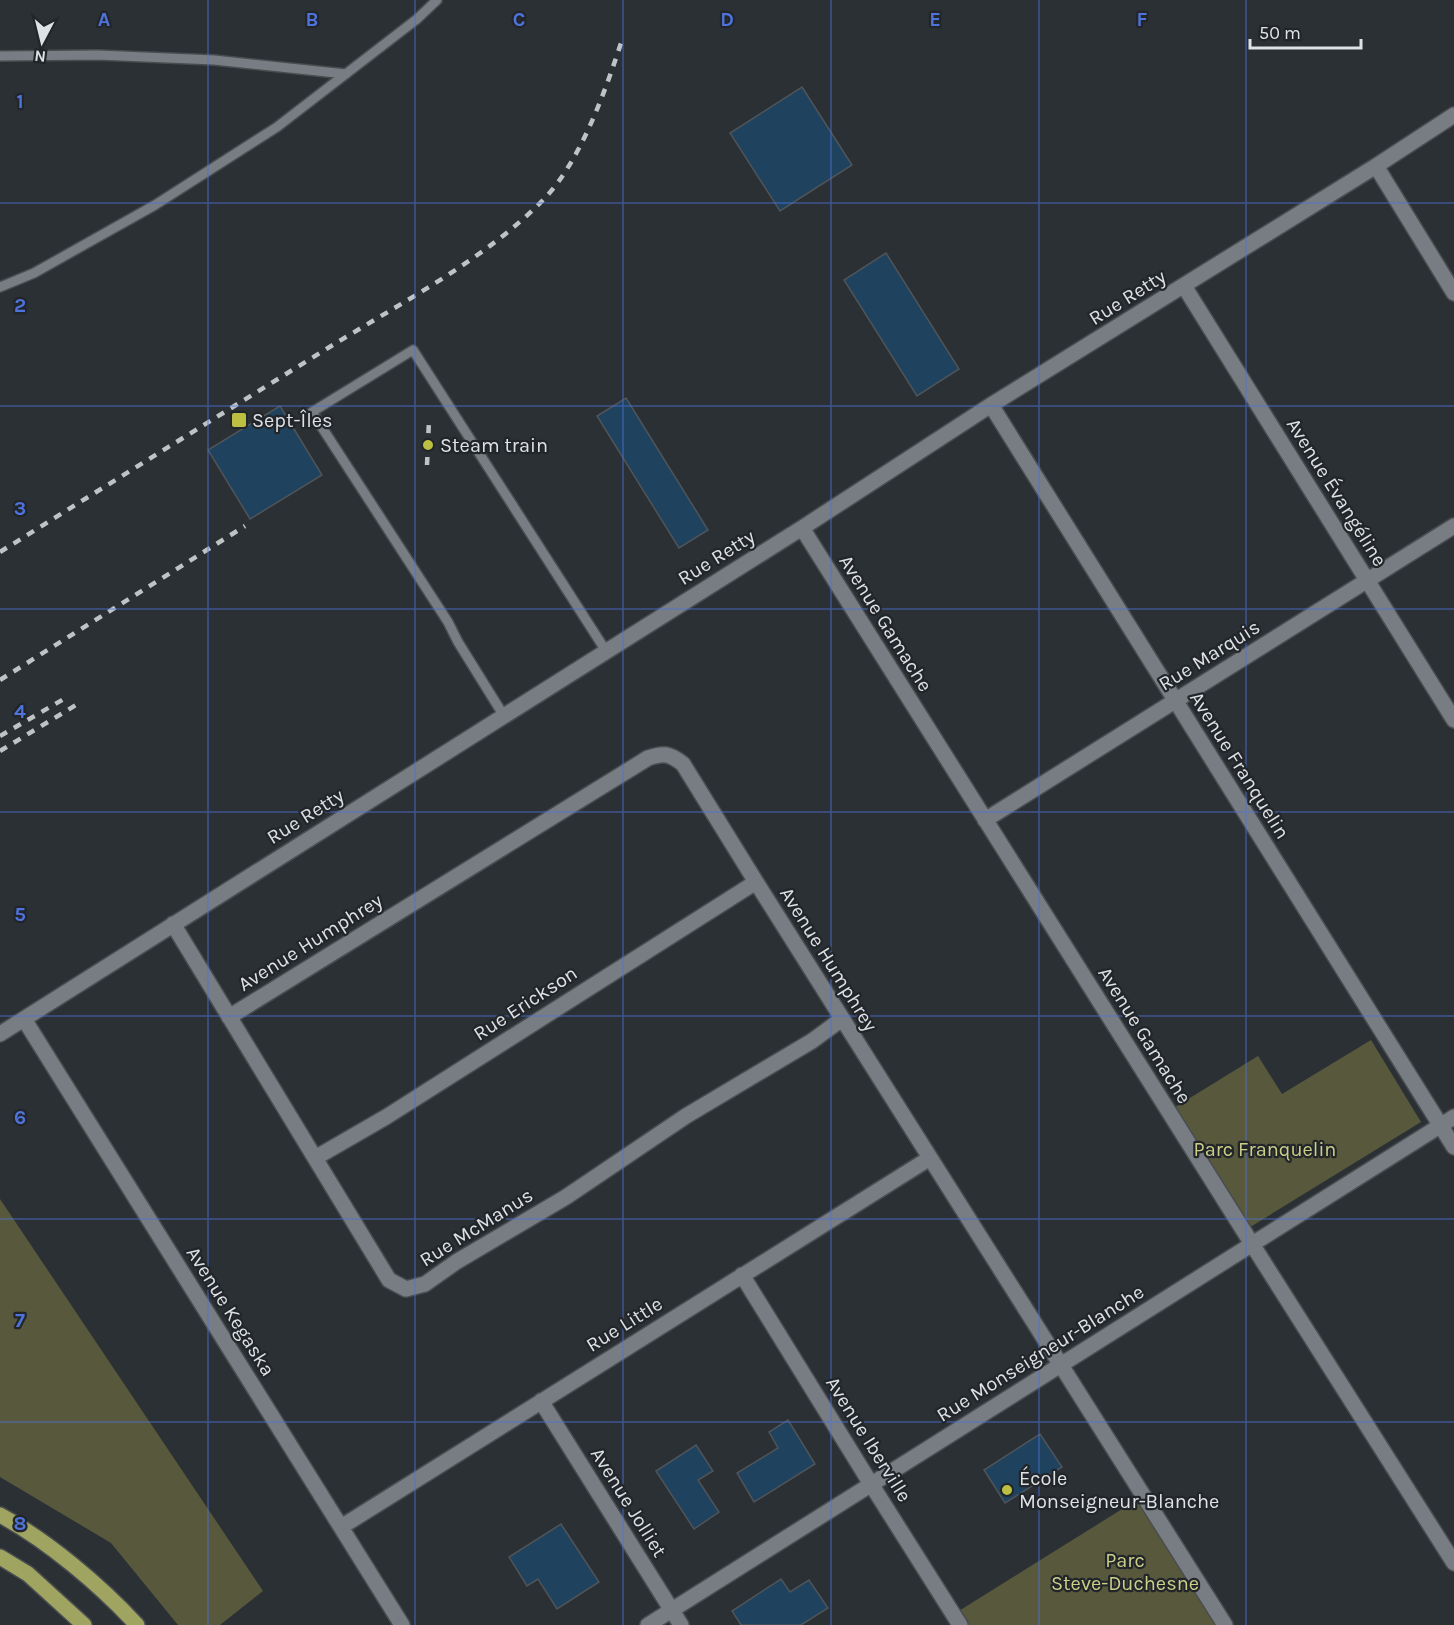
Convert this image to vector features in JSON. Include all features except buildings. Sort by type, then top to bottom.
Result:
[{"type":"main road","points":[[0,1515],[15,1523],[71,1564],[137,1625]]},
{"type":"main road","points":[[0,1557],[28,1574],[84,1625]]},
{"type":"street","name":"Rue Retty","points":[[0,1034],[802,528],[991,405],[1376,166],[1454,115]]},
{"type":"street","points":[[1376,166],[1454,294]]},
{"type":"street","name":"Avenue Évangéline","points":[[1184,286],[1454,720]]},
{"type":"street","name":"Avenue Franquelin","points":[[991,405],[1454,1147]]},
{"type":"street","name":"Rue Marquis","points":[[985,820],[1454,526]]},
{"type":"street","name":"Avenue Gamache","points":[[802,528],[1454,1563]]},
{"type":"street","name":"Avenue Humphrey","points":[[230,1017],[648,758],[662,753],[675,758],[683,764],[1225,1625]]},
{"type":"street","name":"Rue Erickson","points":[[315,1158],[386,1117],[756,882]]},
{"type":"street","name":"Rue McManus","points":[[173,924],[389,1280],[406,1290],[425,1284],[456,1262],[566,1197],[686,1116],[812,1041],[842,1019]]},
{"type":"street","name":"Avenue Kegaska","points":[[24,1019],[402,1625]]},
{"type":"street","name":"Rue Monseigneur-Blanche","points":[[648,1625],[1454,1117]]},
{"type":"street","name":"Rue Little","points":[[341,1527],[930,1158]]},
{"type":"street","name":"Avenue Iberville","points":[[742,1275],[960,1625]]},
{"type":"street","name":"Avenue Jolliet","points":[[541,1401],[681,1625]]},
{"type":"lane","points":[[0,287],[34,273],[155,205],[277,127],[417,19],[437,0]]},
{"type":"lane","points":[[0,56],[98,55],[214,60],[346,74]]},
{"type":"lane","points":[[504,716],[441,612],[312,412],[413,350],[606,651]]},
{"type":"green space","name":"Parc Franquelin","points":[[1371,1040],[1421,1122],[1247,1229],[1172,1109],[1258,1056],[1282,1094]]},
{"type":"green space","points":[[0,1199],[263,1591],[220,1625],[178,1625],[111,1543],[0,1477]]},
{"type":"green space","name":"Parc Steve-Duchesne","points":[[1143,1496],[1225,1625],[961,1625],[954,1614]]},
{"type":"railway","points":[[0,552],[441,280],[521,221],[558,183],[570,164],[601,101],[623,37]]},
{"type":"railway","points":[[427,465],[429,420]]},
{"type":"railway","points":[[0,680],[245,526]]},
{"type":"railway","points":[[0,736],[69,696]]},
{"type":"railway","points":[[0,751],[76,705]]},
{"type":"place","name":"Sept-Îles","points":[[239,420]]},
{"type":"place","name":"Steam train","points":[[428,445]]},
{"type":"place","name":"École Monseigneur-Blanche","points":[[1007,1490]]}]
